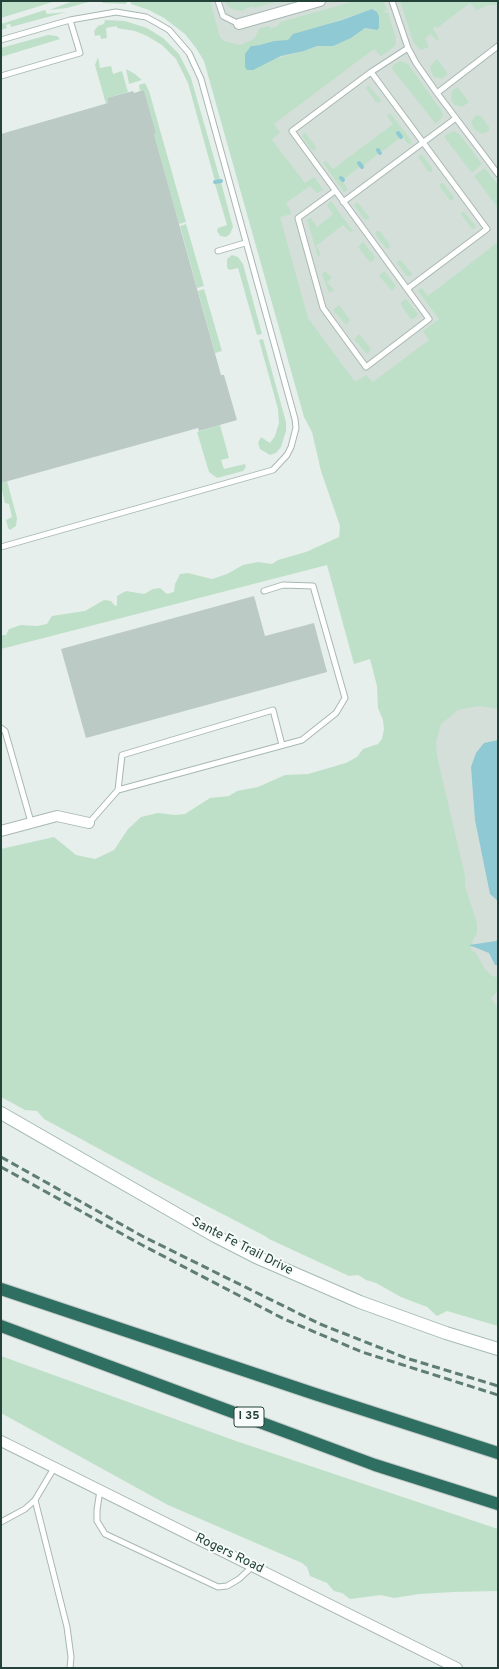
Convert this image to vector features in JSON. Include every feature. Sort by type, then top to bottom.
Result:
[{"type":"highway","points":[[1,1289],[315,1394],[498,1453]]},
{"type":"highway","name":"I 35","points":[[1,1326],[375,1465],[498,1504]]},
{"type":"main road","name":"Sante Fe Trail Drive","points":[[1,1113],[215,1236],[256,1257],[360,1302],[446,1333],[498,1349]]},
{"type":"street","points":[[239,24],[320,1]]},
{"type":"street","points":[[1,831],[57,816],[89,823]]},
{"type":"street","name":"Rogers Road","points":[[1,1442],[457,1668]]},
{"type":"lane","points":[[218,1],[223,16],[239,24]]},
{"type":"lane","points":[[392,1],[408,48],[416,63],[498,174]]},
{"type":"lane","points":[[1,40],[70,20],[116,12],[146,17],[169,30],[189,52],[201,79],[296,428],[291,448],[280,464],[273,470],[1,547]]},
{"type":"lane","points":[[1,76],[80,52],[70,20]]},
{"type":"lane","points":[[437,93],[498,46]]},
{"type":"lane","points":[[335,191],[298,218],[323,308],[366,367],[429,319],[292,131],[371,72],[408,48]]},
{"type":"lane","points":[[371,72],[487,229],[407,289]]},
{"type":"lane","points":[[343,202],[456,118]]},
{"type":"lane","points":[[218,251],[245,243]]},
{"type":"lane","points":[[89,823],[118,790],[302,740],[336,713],[345,698],[313,586],[283,585],[264,591]]},
{"type":"lane","points":[[118,790],[122,755],[272,710],[282,745]]},
{"type":"lane","points":[[1,728],[5,731],[31,822]]},
{"type":"lane","points":[[1,1522],[25,1509],[35,1500],[54,1468]]},
{"type":"lane","points":[[100,1490],[96,1510],[97,1520],[105,1534],[218,1587],[227,1586],[239,1579],[253,1566]]},
{"type":"lane","points":[[35,1500],[67,1627],[71,1657],[70,1668]]},
{"type":"shaded area","points":[[205,1],[498,1],[498,1057]]},
{"type":"green space","points":[[1,1],[56,1],[1,18]]},
{"type":"green space","points":[[73,1],[92,1],[67,8],[49,10]]},
{"type":"green space","points":[[101,1],[127,1],[126,4],[103,3]]},
{"type":"green space","points":[[127,1],[210,1],[220,37],[224,41],[240,45],[254,39],[260,28],[269,26],[271,28],[278,26],[280,22],[355,1],[383,1],[385,4],[387,10],[384,11],[385,13],[388,12],[396,39],[395,46],[381,56],[374,49],[274,124],[280,132],[272,140],[305,183],[314,177],[323,190],[317,193],[310,186],[286,203],[292,214],[280,217],[308,318],[355,382],[366,375],[373,382],[429,340],[423,331],[439,319],[418,291],[419,289],[422,288],[428,296],[498,242],[498,709],[478,706],[458,710],[441,724],[436,742],[437,756],[465,876],[465,886],[477,923],[477,933],[473,940],[471,950],[476,953],[485,969],[491,975],[498,978],[498,991],[491,998],[498,1008],[498,1326],[447,1311],[437,1316],[427,1307],[401,1297],[376,1283],[366,1280],[358,1275],[349,1276],[269,1239],[153,1178],[44,1119],[37,1111],[25,1110],[1,1097],[1,849],[54,837],[76,855],[95,859],[114,850],[128,829],[141,817],[158,813],[175,815],[185,814],[210,798],[229,796],[237,791],[258,787],[285,775],[308,774],[346,763],[357,757],[363,749],[378,744],[382,739],[384,729],[383,720],[378,708],[377,686],[370,659],[354,664],[327,565],[1,649],[1,635],[6,635],[9,629],[21,625],[37,626],[47,624],[52,616],[85,611],[104,600],[111,601],[115,606],[117,605],[117,596],[126,591],[144,594],[153,589],[160,588],[167,594],[174,592],[175,584],[180,574],[188,573],[212,579],[227,574],[243,565],[258,562],[272,564],[278,560],[306,552],[339,537],[340,526],[321,471],[312,432],[304,417],[204,61],[185,34],[164,18],[149,10],[131,4],[131,2]],"holes":[[[372,9],[373,30],[365,28],[351,38],[333,46],[317,46],[271,60],[260,66],[253,45],[288,40],[316,28]]]},
{"type":"green space","points":[[224,1],[280,1],[253,8],[252,6],[242,11],[231,9]]},
{"type":"green space","points":[[400,1],[498,1],[498,5],[488,5],[477,10],[470,3],[437,28],[435,26],[433,28],[439,39],[436,40],[431,34],[425,38],[429,47],[421,50],[414,44]]},
{"type":"green space","points":[[45,10],[47,14],[66,12],[11,27],[10,24],[6,25],[7,28],[1,30],[1,24]]},
{"type":"green space","points":[[105,20],[125,21],[147,28],[163,38],[179,54],[191,78],[220,179],[215,181],[188,83],[176,59],[162,45],[135,31],[117,28],[117,26],[106,28],[107,38],[101,39],[100,35],[95,36],[94,31],[98,26],[104,24]]},
{"type":"green space","points":[[48,35],[57,36],[60,39],[1,57],[1,48]]},
{"type":"green space","points":[[98,57],[100,68],[111,66],[113,74],[122,71],[128,92],[107,98],[108,103],[106,104],[95,65]]},
{"type":"green space","points":[[437,59],[448,74],[442,79],[434,77],[430,69],[431,65]]},
{"type":"green space","points":[[400,61],[408,64],[441,110],[443,116],[436,124],[393,70],[392,66]]},
{"type":"green space","points":[[126,69],[135,74],[142,80],[129,84]]},
{"type":"green space","points":[[145,83],[149,91],[186,222],[179,224],[154,134],[156,133],[144,90],[140,91],[139,85]]},
{"type":"green space","points":[[368,85],[381,100],[379,103],[376,102],[366,88]]},
{"type":"green space","points":[[458,87],[469,102],[462,107],[455,105],[451,99],[452,91]]},
{"type":"green space","points":[[390,113],[411,140],[411,143],[408,144],[399,132],[400,138],[383,151],[378,150],[378,154],[363,166],[359,163],[360,167],[344,179],[341,178],[348,190],[344,192],[323,163],[326,161],[333,169],[393,124],[387,116]]},
{"type":"green space","points":[[476,115],[481,116],[489,127],[489,131],[482,134],[475,130],[471,122]]},
{"type":"green space","points":[[454,131],[460,135],[482,164],[472,173],[444,136]]},
{"type":"green space","points":[[304,133],[316,147],[315,151],[312,150],[302,136]]},
{"type":"green space","points":[[422,155],[432,168],[432,172],[429,172],[418,157]]},
{"type":"green space","points":[[485,168],[498,185],[498,208],[474,176]]},
{"type":"green space","points":[[221,182],[233,227],[230,234],[226,237],[220,236],[217,231],[218,228],[227,225],[215,184]]},
{"type":"green space","points":[[442,182],[454,197],[453,200],[450,200],[439,186]]},
{"type":"green space","points":[[331,201],[353,231],[350,232],[343,225],[316,246],[321,254],[318,257],[307,219],[311,218],[317,227],[333,214],[327,205]]},
{"type":"green space","points":[[358,203],[369,219],[365,220],[354,205]]},
{"type":"green space","points":[[463,211],[476,226],[474,229],[472,229],[461,214]]},
{"type":"green space","points":[[186,224],[204,286],[197,288],[180,226]]},
{"type":"green space","points":[[377,231],[380,231],[390,245],[389,249],[386,248],[375,234]]},
{"type":"green space","points":[[363,242],[375,257],[372,262],[369,261],[358,247]]},
{"type":"green space","points":[[232,255],[238,257],[243,264],[262,334],[257,335],[238,268],[229,270],[227,267],[227,259]]},
{"type":"green space","points":[[401,260],[412,276],[407,276],[397,263]]},
{"type":"green space","points":[[325,271],[332,278],[327,282],[334,290],[329,293],[322,274]]},
{"type":"green space","points":[[384,271],[396,286],[392,291],[379,276]]},
{"type":"green space","points":[[204,289],[222,351],[215,353],[198,291]]},
{"type":"green space","points":[[406,299],[418,314],[414,319],[411,319],[401,305],[401,302]]},
{"type":"green space","points":[[339,305],[350,320],[346,325],[333,310]]},
{"type":"green space","points":[[359,334],[371,349],[367,354],[354,339]]},
{"type":"green space","points":[[263,339],[286,422],[286,431],[281,447],[276,453],[270,455],[260,449],[258,443],[261,437],[270,443],[275,436],[279,423],[278,409],[259,340]]},
{"type":"green space","points":[[220,425],[229,458],[221,460],[224,469],[245,464],[246,467],[243,471],[217,478],[209,472],[197,432]]},
{"type":"green space","points":[[7,481],[17,518],[16,526],[10,530],[6,520],[12,517],[9,504],[5,503],[1,486],[1,483]]},
{"type":"green space","points":[[1,1356],[236,1441],[498,1529],[498,1591],[419,1594],[394,1598],[381,1595],[350,1599],[342,1593],[334,1591],[327,1583],[310,1576],[307,1567],[302,1563],[168,1505],[1,1413]]},
{"type":"water","points":[[372,9],[377,12],[379,16],[379,28],[377,30],[365,28],[351,38],[333,46],[317,46],[304,51],[281,56],[253,70],[247,70],[245,67],[245,54],[251,46],[274,41],[288,40],[293,34],[342,20]]},
{"type":"water","points":[[498,740],[498,901],[490,894],[475,820],[471,767],[476,753],[484,743]]},
{"type":"water","points":[[498,939],[498,965],[495,965],[489,953],[469,945],[496,941]]},
{"type":"building","points":[[144,90],[156,133],[154,134],[221,375],[224,375],[237,420],[199,431],[198,428],[1,483],[1,134],[108,103],[107,98],[133,91],[134,93]]},
{"type":"building","points":[[254,596],[265,636],[314,623],[327,672],[86,738],[61,649]]},
{"type":"waterway","points":[[398,133],[401,137]]},
{"type":"waterway","points":[[359,163],[362,167]]},
{"type":"waterway","points":[[215,182],[221,181]]},
{"type":"railway","points":[[1,1157],[142,1236],[320,1324],[406,1358],[498,1386]]},
{"type":"railway","points":[[1,1167],[142,1245],[284,1319],[362,1352],[498,1395]]}]
